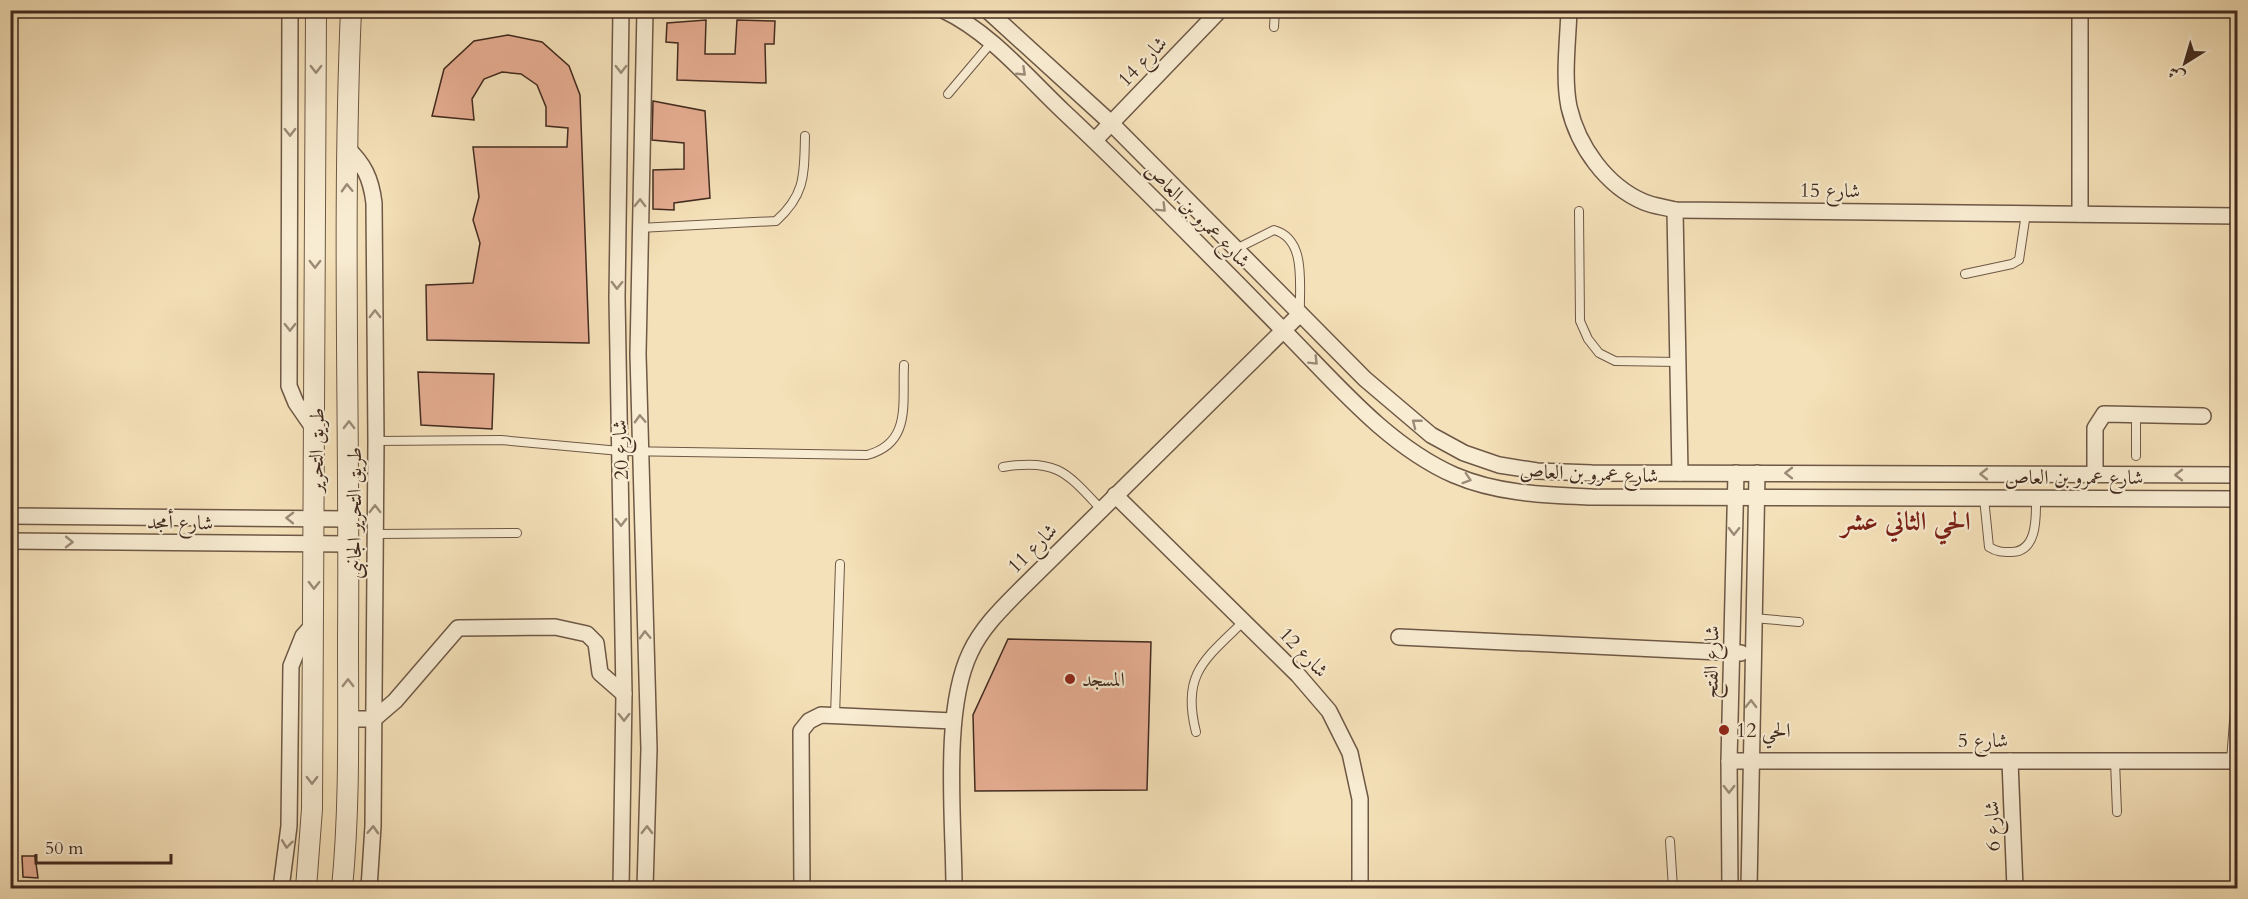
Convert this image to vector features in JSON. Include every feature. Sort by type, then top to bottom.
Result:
[{"type":"street","points":[[290,10],[289,386],[296,403],[316,433]]},
{"type":"street","name":"طريق التحرير","points":[[306,888],[312,809],[316,433],[316,10]]},
{"type":"street","name":"طريق التحرير","points":[[342,888],[347,815],[348,719],[346,147],[351,10]]},
{"type":"street","name":"شارع 20","points":[[621,10],[617,298],[624,694],[621,888]]},
{"type":"street","name":"شارع 20","points":[[645,10],[638,354],[649,749],[645,888]]},
{"type":"street","name":"شارع عمرو بن العاص","points":[[943,10],[991,42],[1095,141],[1384,428],[1418,455],[1454,475],[1494,488],[1534,494],[2238,499]]},
{"type":"street","name":"شارع عمرو بن العاص","points":[[987,10],[1111,123],[1300,314],[1400,410],[1431,435],[1464,453],[1499,465],[1537,471],[2238,475]]},
{"type":"street","name":"شارع 14","points":[[1095,141],[1220,10]]},
{"type":"street","name":"شارع 15","points":[[1569,10],[1567,70],[1569,106],[1578,135],[1594,162],[1617,184],[1643,202],[1675,210],[2237,216]]},
{"type":"street","points":[[2080,10],[2080,214]]},
{"type":"street","name":"طريق التحرير الجانبى","points":[[346,147],[362,162],[372,182],[373,192],[376,441],[374,826],[369,888]]},
{"type":"street","points":[[1675,210],[1680,473]]},
{"type":"street","name":"شارع 11","points":[[954,888],[953,721],[961,676],[970,652],[983,631],[1011,598],[1300,314]]},
{"type":"street","points":[[2095,474],[2095,428],[2098,420],[2104,414],[2203,416]]},
{"type":"street","name":"شارع الفتح","points":[[1730,888],[1729,761],[1736,473]]},
{"type":"street","name":"شارع الفتح","points":[[1749,888],[1757,473]]},
{"type":"street","name":"شارع 12","points":[[1115,495],[1298,675],[1329,711],[1350,753],[1360,799],[1360,888]]},
{"type":"street","name":"شارع أمجد","points":[[10,516],[349,519]]},
{"type":"street","name":"شارع أمجد","points":[[10,541],[349,544]]},
{"type":"street","points":[[281,888],[289,826],[291,666],[303,636],[313,625]]},
{"type":"street","points":[[348,719],[374,719],[406,692],[452,632],[468,627],[555,627],[587,634],[596,643],[600,673],[624,694]]},
{"type":"street","points":[[1399,637],[1752,654]]},
{"type":"street","points":[[802,888],[801,731],[815,718],[835,716],[953,721]]},
{"type":"street","name":"شارع 5","points":[[1729,761],[2234,761]]},
{"type":"street","name":"شارع 6","points":[[2010,761],[2015,888]]},
{"type":"lane","points":[[1274,27],[1275,10]]},
{"type":"lane","points":[[948,94],[991,42]]},
{"type":"lane","points":[[639,228],[776,220],[792,207],[802,186],[805,136]]},
{"type":"lane","points":[[1579,211],[1580,321],[1588,339],[1599,353],[1615,361],[1678,362]]},
{"type":"lane","points":[[1965,274],[2012,264],[2019,260],[2026,213]]},
{"type":"lane","points":[[2236,317],[2237,216]]},
{"type":"lane","points":[[1236,249],[1274,230],[1283,232],[1296,246],[1300,314]]},
{"type":"lane","points":[[376,441],[501,440],[620,451],[867,455],[881,451],[893,442],[901,429],[903,365]]},
{"type":"lane","points":[[2136,414],[2136,456]]},
{"type":"lane","points":[[1003,467],[1024,464],[1046,466],[1066,473],[1101,509]]},
{"type":"lane","points":[[1984,498],[1989,547],[1996,552],[2018,552],[2030,543],[2035,529],[2036,498]]},
{"type":"lane","points":[[375,534],[517,532]]},
{"type":"lane","points":[[835,716],[840,564]]},
{"type":"lane","points":[[1753,618],[1799,622]]},
{"type":"lane","points":[[1196,732],[1190,708],[1193,682],[1205,660],[1244,621]]},
{"type":"lane","points":[[2234,761],[2236,695]]},
{"type":"lane","points":[[2115,761],[2117,812]]},
{"type":"lane","points":[[1670,841],[1673,888]]},
{"type":"building","points":[[706,20],[705,54],[735,54],[737,20],[775,21],[774,44],[765,44],[766,83],[677,80],[678,43],[666,42],[667,23]]},
{"type":"building","points":[[508,35],[542,42],[569,66],[580,95],[589,343],[427,340],[426,285],[473,283],[480,243],[473,220],[479,197],[473,147],[567,147],[568,128],[546,126],[546,107],[537,85],[521,74],[502,72],[484,79],[472,99],[474,120],[432,116],[444,69],[474,41]]},
{"type":"building","points":[[653,101],[705,111],[710,198],[674,203],[674,210],[653,209],[653,170],[684,169],[684,143],[652,140]]},
{"type":"building","points":[[418,372],[494,374],[492,429],[421,425]]},
{"type":"building","name":"المسجد","points":[[1008,639],[1151,642],[1147,790],[975,791],[973,715]]},
{"type":"building","points":[[22,856],[35,856],[38,878],[23,877]]},
{"type":"place","name":"المسجد","points":[[1070,679]]},
{"type":"place","name":"الحي 12","points":[[1724,730]]},
{"type":"district","name":"الحي الثاني عشر","points":[[1906,521]]}]
